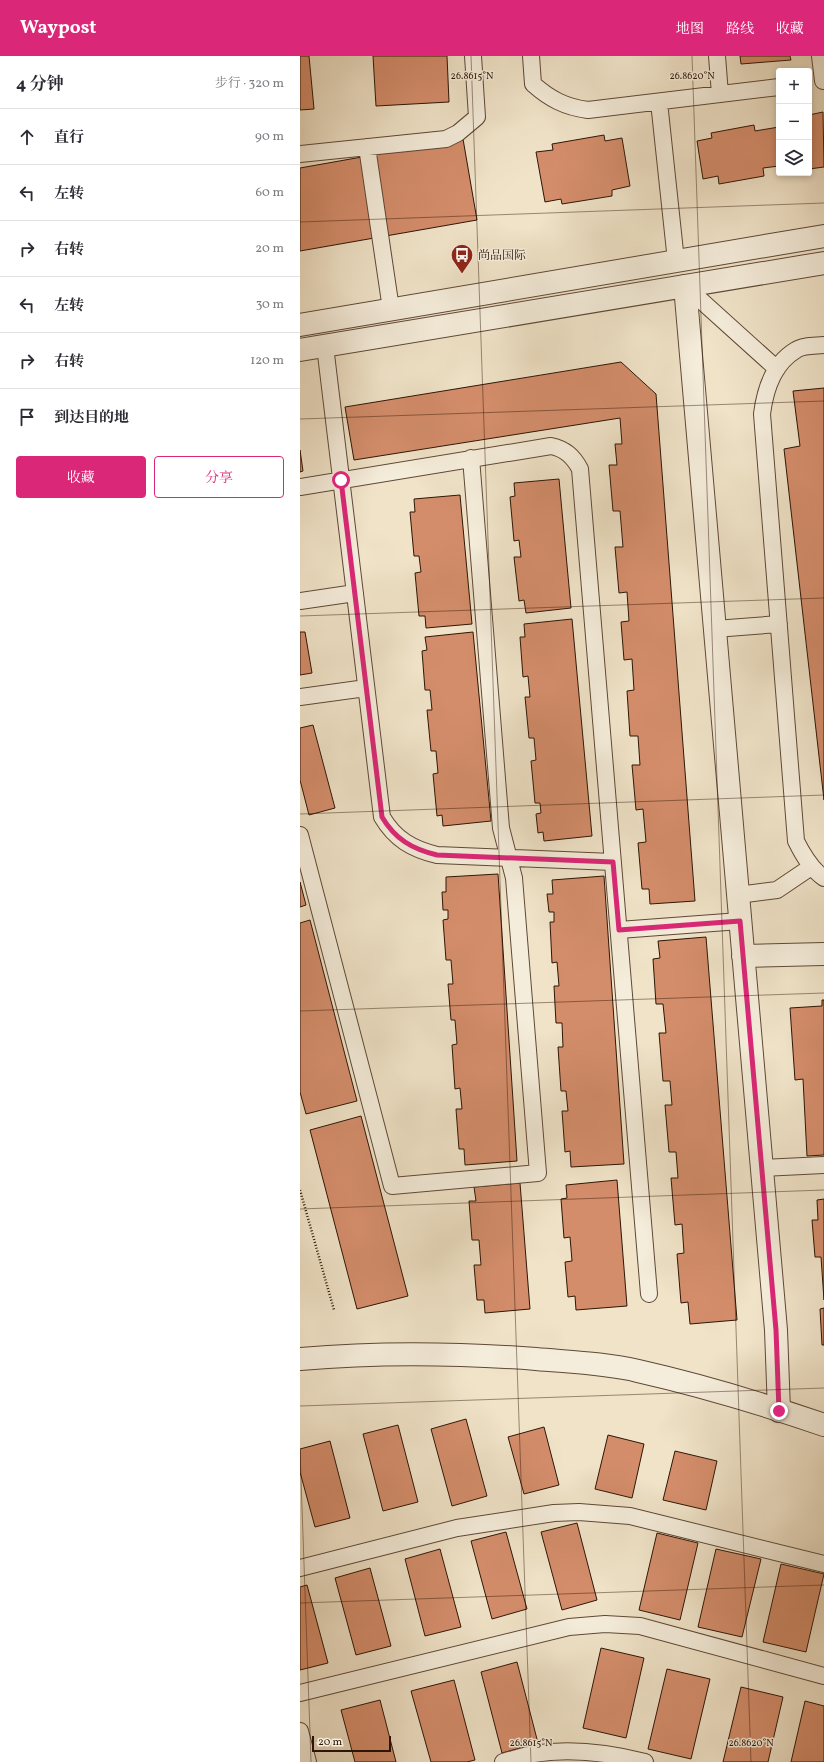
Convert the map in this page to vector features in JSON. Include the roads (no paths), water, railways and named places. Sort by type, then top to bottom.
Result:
[{"type":"street","points":[[300,324],[824,236]]},
{"type":"street","points":[[300,350],[824,262]]},
{"type":"street","points":[[685,286],[776,1330],[779,1411]]},
{"type":"street","points":[[743,956],[824,954]]},
{"type":"street","points":[[300,1360],[391,1354],[444,1354],[568,1361],[637,1370],[824,1425]]},
{"type":"lane","points":[[300,154],[446,139],[478,117],[473,56]]},
{"type":"lane","points":[[530,56],[533,84],[550,98],[562,104],[588,110],[776,87]]},
{"type":"lane","points":[[717,56],[720,94]]},
{"type":"lane","points":[[819,82],[820,56]]},
{"type":"lane","points":[[659,102],[676,261]]},
{"type":"lane","points":[[367,147],[391,309]]},
{"type":"lane","points":[[685,286],[777,369]]},
{"type":"lane","points":[[824,345],[797,349],[777,369],[767,387],[762,414],[796,841],[803,855],[811,866],[824,878]]},
{"type":"lane","points":[[325,346],[382,817],[388,828],[406,844],[421,851],[437,855],[613,862]]},
{"type":"lane","points":[[300,487],[551,446],[560,448],[569,453],[580,469],[649,1294]]},
{"type":"lane","points":[[300,835],[392,1186],[538,1173],[514,878],[501,828],[471,458]]},
{"type":"lane","points":[[300,601],[355,593]]},
{"type":"lane","points":[[715,630],[779,624]]},
{"type":"lane","points":[[300,697],[366,688]]},
{"type":"lane","points":[[738,895],[777,890],[811,866]]},
{"type":"lane","points":[[619,930],[740,921]]},
{"type":"lane","points":[[762,1168],[824,1165]]},
{"type":"lane","points":[[300,1568],[457,1528],[554,1513],[580,1512],[630,1516],[824,1564]]},
{"type":"lane","points":[[300,1693],[569,1627],[605,1624],[640,1626],[824,1676]]},
{"type":"lane","points":[[300,1731],[308,1762]]},
{"type":"lane","points":[[503,1762],[533,1754],[564,1752],[595,1753],[645,1762]]},
{"type":"place","name":"尚品国际","points":[[462,274]]}]
